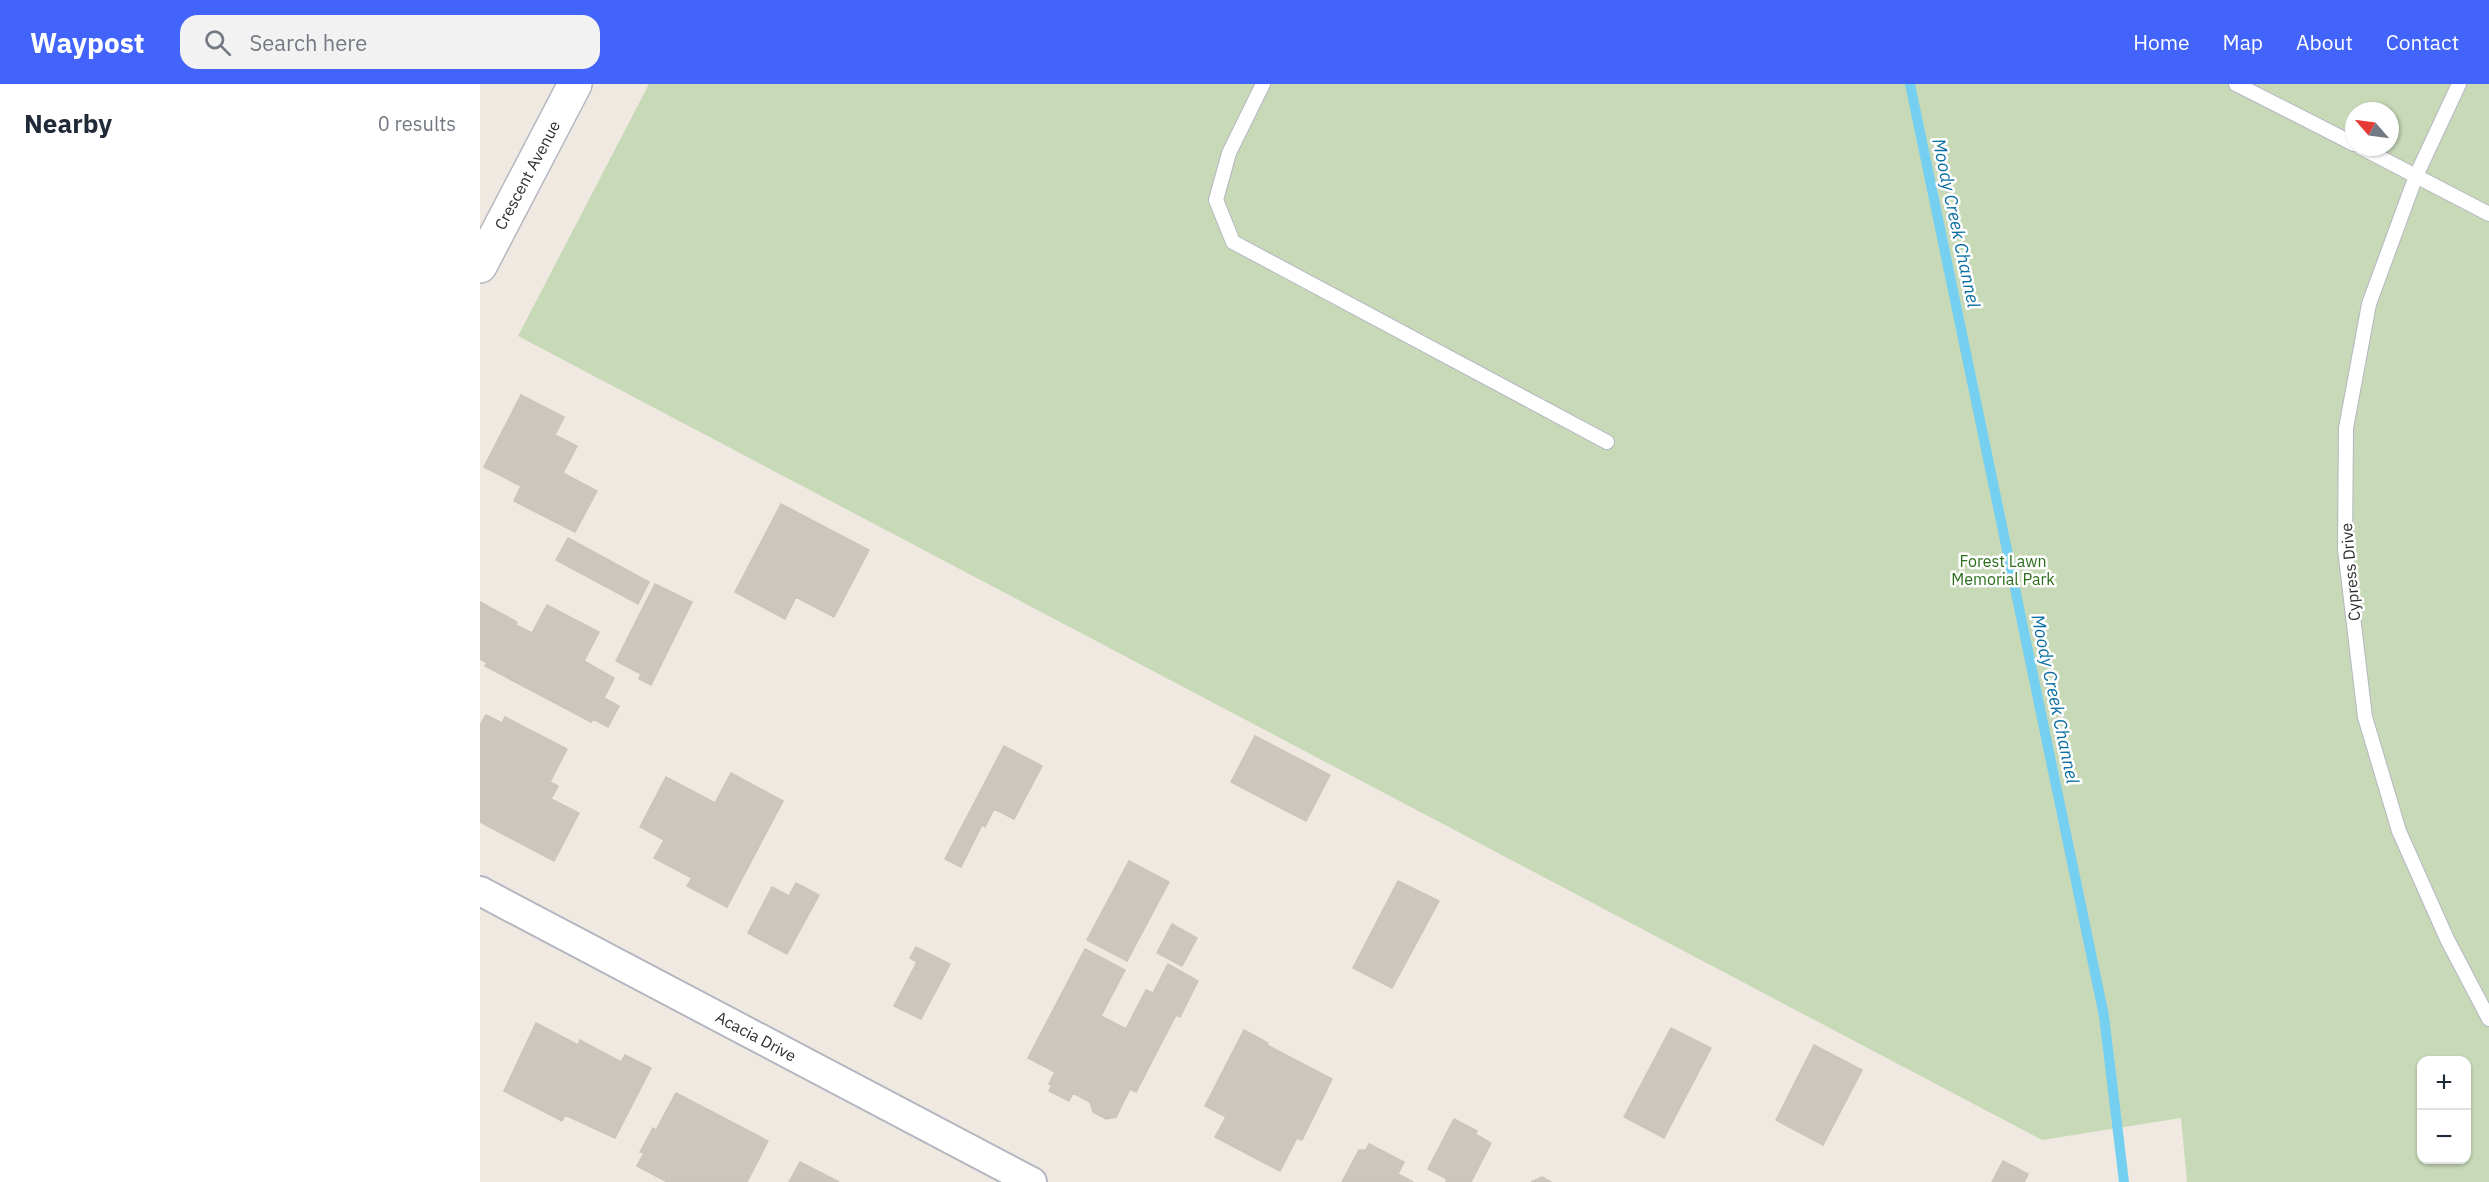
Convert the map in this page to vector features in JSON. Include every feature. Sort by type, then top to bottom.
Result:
[{"type":"main road","name":"Crescent Avenue","points":[[480,266],[575,84]]},
{"type":"street","name":"Acacia Drive","points":[[480,891],[1032,1182]]},
{"type":"lane","points":[[1263,84],[1229,153],[1216,200],[1233,242],[1607,442]]},
{"type":"lane","points":[[2236,84],[2345,139]]},
{"type":"lane","name":"Cypress Drive","points":[[2459,84],[2416,176],[2368,304],[2346,428],[2344,549],[2365,717],[2399,831],[2447,939],[2489,1019]]},
{"type":"lane","points":[[2377,156],[2489,214]]},
{"type":"green space","name":"Forest Lawn Memorial Park","points":[[649,84],[2489,84],[2489,1182],[2187,1182],[2181,1118],[2042,1140],[518,336]]},
{"type":"building","points":[[521,395],[564,417],[555,435],[577,446],[563,473],[597,491],[575,532],[514,501],[521,486],[484,467]]},
{"type":"building","points":[[781,504],[869,550],[834,617],[796,597],[785,619],[735,592]]},
{"type":"building","points":[[568,538],[649,582],[638,604],[556,560]]},
{"type":"building","points":[[655,584],[692,602],[651,685],[639,679],[641,674],[616,661]]},
{"type":"building","points":[[480,602],[532,633],[547,605],[599,632],[584,661],[614,678],[604,698],[619,706],[608,727],[593,719],[591,722],[485,666],[487,663],[480,659]]},
{"type":"building","points":[[486,715],[502,723],[505,717],[567,749],[550,782],[558,786],[551,799],[579,813],[554,861],[480,822],[480,725]]},
{"type":"building","points":[[1255,736],[1330,775],[1306,821],[1231,782]]},
{"type":"building","points":[[1004,746],[1042,766],[1014,819],[994,809],[985,827],[982,825],[961,867],[945,859]]},
{"type":"building","points":[[731,773],[783,801],[727,907],[687,886],[692,878],[654,858],[664,840],[640,827],[666,777],[715,803]]},
{"type":"building","points":[[1129,861],[1169,882],[1127,961],[1087,940]]},
{"type":"building","points":[[1398,881],[1439,901],[1392,988],[1353,968]]},
{"type":"building","points":[[796,883],[819,895],[787,954],[748,933],[772,887],[789,896]]},
{"type":"building","points":[[1172,924],[1197,938],[1182,966],[1157,953]]},
{"type":"building","points":[[916,947],[950,964],[921,1019],[894,1006],[917,962],[910,958]]},
{"type":"building","points":[[1085,949],[1125,970],[1101,1016],[1126,1029],[1146,990],[1153,993],[1168,964],[1198,981],[1180,1017],[1176,1015],[1136,1092],[1130,1089],[1116,1117],[1106,1119],[1093,1112],[1090,1102],[1073,1093],[1069,1101],[1049,1091],[1052,1085],[1049,1084],[1055,1072],[1028,1058]]},
{"type":"building","points":[[536,1023],[578,1045],[580,1040],[621,1062],[625,1055],[651,1068],[615,1138],[565,1115],[562,1121],[504,1091]]},
{"type":"building","points":[[1671,1028],[1711,1048],[1664,1138],[1624,1117]]},
{"type":"building","points":[[1244,1030],[1268,1043],[1267,1045],[1332,1079],[1302,1140],[1297,1138],[1280,1171],[1215,1137],[1226,1117],[1205,1106]]},
{"type":"building","points":[[1814,1045],[1862,1070],[1823,1145],[1776,1120]]},
{"type":"building","points":[[676,1093],[768,1141],[747,1182],[667,1182],[637,1166],[644,1153],[640,1152],[653,1128],[656,1130]]},
{"type":"building","points":[[1454,1119],[1477,1131],[1475,1134],[1491,1143],[1471,1182],[1446,1182],[1447,1179],[1428,1169]]},
{"type":"building","points":[[1369,1144],[1404,1162],[1398,1174],[1413,1182],[1342,1182],[1359,1150],[1366,1150]]},
{"type":"building","points":[[2003,1161],[2028,1174],[2024,1182],[1992,1182]]},
{"type":"building","points":[[800,1162],[839,1182],[789,1182]]},
{"type":"building","points":[[1542,1177],[1551,1182],[1531,1182]]},
{"type":"waterway","name":"Moody Creek Channel","points":[[1910,84],[2104,1016],[2124,1182]]}]
